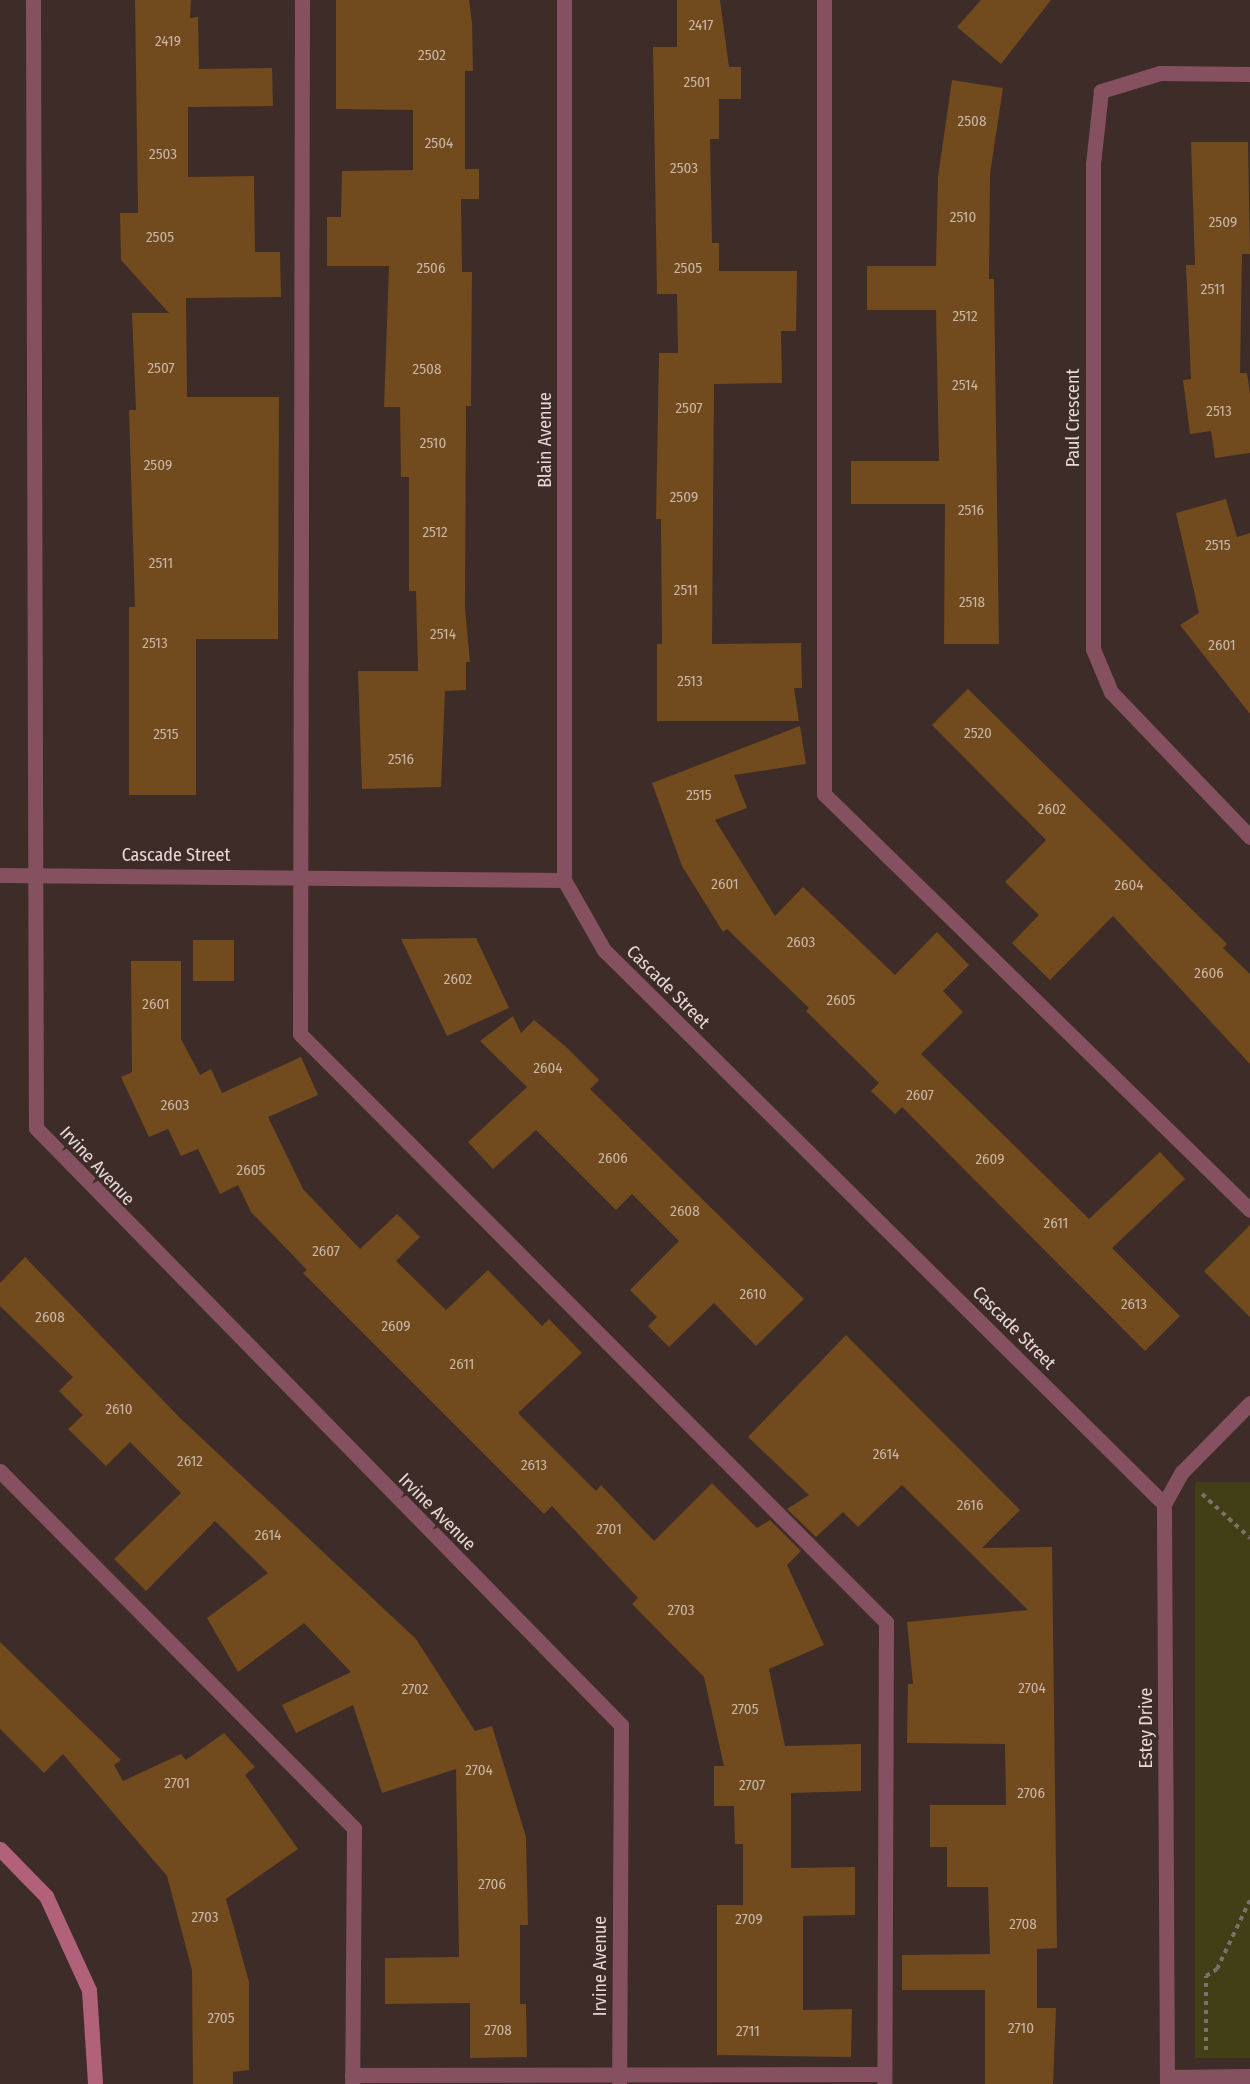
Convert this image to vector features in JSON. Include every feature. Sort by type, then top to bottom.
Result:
[{"type":"street","name":"Irvine Avenue","points":[[33,0],[33,874],[36,1128],[621,1725],[619,2079]]},
{"type":"street","points":[[0,1471],[354,1828],[352,2079],[884,2079],[886,1622],[300,1034],[304,874],[302,0]]},
{"type":"street","name":"Blain Avenue","points":[[564,0],[564,880]]},
{"type":"street","points":[[824,0],[824,794],[1250,1210]]},
{"type":"street","name":"Paul Crescent","points":[[1250,74],[1160,73],[1101,91],[1092,164],[1092,649],[1111,692],[1250,837]]},
{"type":"street","name":"Cascade Street","points":[[0,875],[304,874],[564,880],[604,950],[1164,1504]]},
{"type":"street","name":"Estey Drive","points":[[1167,2081],[1164,1504],[1182,1472],[1250,1404]]},
{"type":"street","points":[[0,1849],[46,1896],[89,1990],[95,2084]]},
{"type":"street","points":[[1167,2081],[1250,2076]]},
{"type":"path","points":[[1182,1472],[1250,1538]]},
{"type":"path","points":[[1206,2077],[1206,1976],[1217,1969],[1250,1900]]},
{"type":"shaded area","points":[[1195,1482],[1250,1482],[1250,2058],[1195,2058]]},
{"type":"building","points":[[135,0],[191,0],[190,18],[198,17],[199,69],[272,68],[273,106],[188,107],[188,177],[254,176],[255,252],[280,252],[281,297],[186,298],[187,397],[279,397],[278,639],[196,639],[196,795],[129,795],[129,607],[135,607],[129,410],[136,410],[132,313],[169,313],[121,260],[120,213],[138,213]]},
{"type":"building","points":[[336,0],[469,0],[473,71],[465,71],[465,169],[479,169],[479,199],[461,199],[462,272],[472,272],[471,406],[466,406],[465,608],[470,662],[466,662],[466,690],[445,691],[441,787],[362,789],[358,671],[418,671],[416,591],[409,591],[409,477],[401,477],[400,407],[384,407],[389,266],[327,266],[327,217],[341,217],[342,171],[413,170],[413,110],[336,109]]},
{"type":"building","points":[[677,0],[720,0],[729,67],[741,67],[741,99],[719,99],[719,139],[710,139],[712,243],[719,243],[719,271],[797,271],[796,331],[781,331],[782,383],[714,384],[712,644],[801,643],[802,688],[794,688],[799,721],[657,721],[657,644],[662,644],[661,519],[656,519],[659,353],[678,353],[677,294],[657,294],[653,47],[677,47]]},
{"type":"building","points":[[981,0],[1051,0],[1001,64],[957,27]]},
{"type":"building","points":[[952,80],[1003,88],[990,174],[989,279],[994,279],[999,644],[944,644],[945,504],[851,504],[851,461],[939,461],[936,310],[867,310],[867,266],[936,266],[938,177]]},
{"type":"building","points":[[1191,142],[1248,142],[1250,254],[1242,254],[1240,373],[1247,373],[1250,393],[1250,453],[1215,458],[1211,431],[1190,434],[1183,380],[1191,379],[1186,265],[1195,265]]},
{"type":"building","points":[[1226,499],[1237,537],[1250,533],[1250,714],[1180,625],[1199,613],[1176,513]]},
{"type":"building","points":[[968,689],[1227,944],[1223,948],[1250,974],[1250,1064],[1113,916],[1050,980],[1012,943],[1039,915],[1005,882],[1046,840],[932,725]]},
{"type":"building","points":[[800,726],[806,764],[734,775],[747,808],[715,820],[775,916],[803,887],[895,975],[937,932],[969,965],[943,991],[963,1012],[921,1054],[1089,1219],[1160,1152],[1185,1179],[1112,1248],[1180,1316],[1145,1351],[902,1107],[895,1114],[871,1091],[879,1083],[806,1011],[809,1008],[727,929],[723,932],[682,866],[652,783]]},
{"type":"building","points":[[476,938],[509,1008],[447,1036],[401,939]]},
{"type":"building","points":[[193,940],[234,940],[234,981],[193,981]]},
{"type":"building","points":[[131,961],[181,961],[181,1039],[200,1075],[211,1069],[222,1093],[301,1057],[318,1095],[268,1117],[303,1189],[360,1249],[397,1214],[420,1237],[396,1261],[446,1310],[488,1270],[542,1326],[549,1319],[582,1353],[518,1413],[596,1491],[601,1485],[654,1541],[712,1483],[757,1528],[770,1520],[801,1551],[787,1565],[824,1645],[769,1669],[785,1746],[861,1744],[861,1791],[791,1793],[791,1868],[855,1867],[855,1915],[803,1916],[803,2010],[852,2009],[851,2057],[717,2055],[717,1905],[743,1905],[743,1844],[735,1844],[734,1806],[714,1806],[714,1766],[724,1766],[704,1677],[632,1604],[638,1598],[552,1506],[544,1514],[303,1273],[307,1270],[251,1212],[238,1185],[220,1194],[198,1149],[181,1156],[168,1129],[149,1137],[121,1077],[132,1072]]},
{"type":"building","points":[[513,1016],[521,1033],[534,1020],[565,1046],[599,1080],[590,1089],[804,1299],[756,1346],[714,1303],[669,1347],[648,1326],[657,1317],[630,1290],[679,1241],[632,1194],[616,1210],[536,1130],[493,1169],[468,1142],[527,1087],[480,1041]]},
{"type":"building","points":[[1250,1225],[1250,1317],[1204,1271]]},
{"type":"building","points":[[25,1257],[179,1417],[416,1639],[475,1731],[492,1726],[526,1837],[528,1925],[520,1925],[520,2004],[526,2004],[527,2057],[470,2058],[470,2003],[385,2004],[385,1958],[459,1957],[456,1769],[382,1793],[353,1705],[296,1733],[282,1705],[351,1672],[304,1623],[238,1672],[207,1618],[268,1573],[215,1521],[146,1591],[114,1559],[181,1493],[130,1442],[106,1466],[68,1429],[83,1415],[59,1391],[73,1377],[0,1306],[0,1283]]},
{"type":"building","points":[[846,1335],[1020,1510],[982,1548],[1052,1547],[1057,1948],[1037,1949],[1037,2008],[1056,2008],[1053,2084],[985,2084],[985,1990],[902,1990],[902,1955],[990,1954],[988,1887],[947,1887],[947,1847],[930,1847],[930,1805],[1006,1805],[1005,1744],[907,1743],[908,1684],[913,1684],[907,1622],[1028,1610],[902,1485],[858,1527],[843,1512],[816,1537],[787,1509],[809,1495],[748,1437]]},
{"type":"building","points":[[0,1642],[121,1760],[114,1765],[123,1781],[181,1754],[186,1760],[224,1733],[255,1767],[245,1775],[298,1849],[226,1899],[249,1982],[249,2070],[233,2072],[233,2084],[193,2084],[192,1970],[167,1876],[63,1754],[44,1773],[0,1729]]}]
